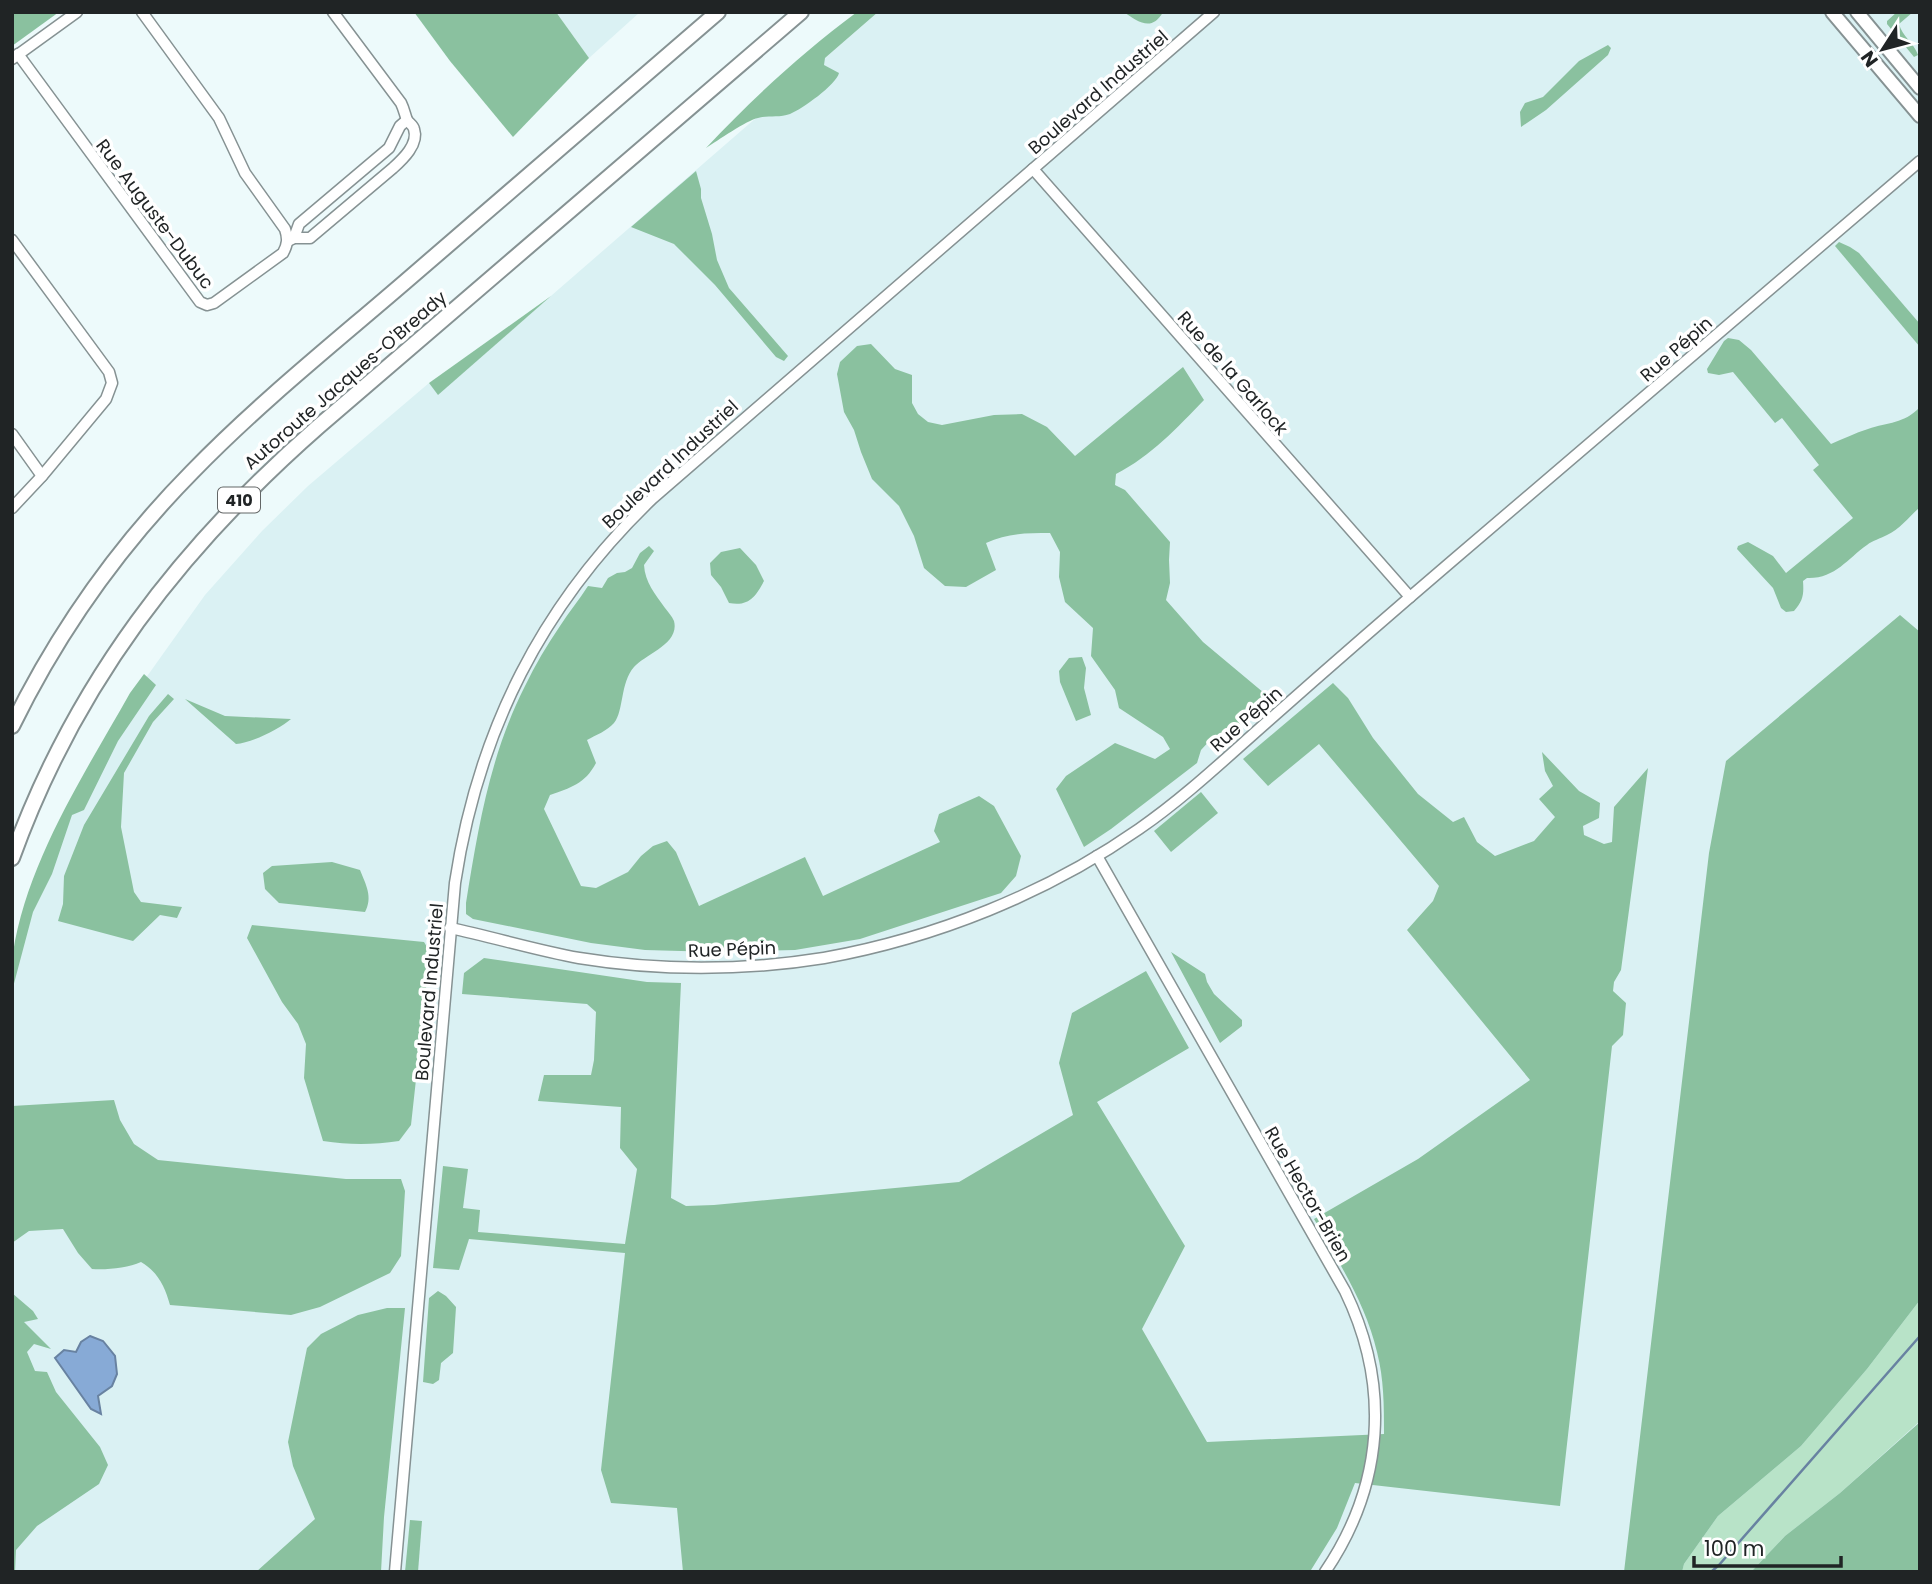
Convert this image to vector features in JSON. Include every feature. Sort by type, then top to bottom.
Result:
[{"type":"highway","name":"Autoroute Jacques-O'Bready","points":[[12,726],[52,653],[96,586],[145,523],[190,474],[277,392],[716,12]]},
{"type":"highway","name":"Autoroute Jacques-O'Bready","points":[[12,858],[46,776],[90,692],[152,601],[221,519],[319,426],[802,12]]},
{"type":"main road","points":[[1832,12],[1920,116]]},
{"type":"main road","points":[[1857,12],[1920,88]]},
{"type":"street","points":[[15,57],[76,12]]},
{"type":"street","points":[[142,12],[219,118],[245,173],[291,240],[310,238],[403,158],[415,138],[414,127],[407,120],[401,103],[333,12]]},
{"type":"street","name":"Boulevard Industriel","points":[[395,1572],[455,883],[481,768],[512,690],[526,663],[557,611],[588,568],[617,533],[669,482],[1214,12]]},
{"type":"street","name":"Rue Auguste-Dubuc","points":[[15,57],[200,302],[207,305],[214,303],[283,253],[299,224],[389,148],[400,126],[407,120]]},
{"type":"street","name":"Rue Pépin","points":[[450,928],[552,953],[638,965],[730,966],[800,961],[868,948],[943,928],[1021,895],[1097,856],[1139,829],[1192,788],[1410,597],[1920,161]]},
{"type":"street","name":"Rue de la Garlock","points":[[1033,169],[1410,597]]},
{"type":"street","points":[[12,240],[109,372],[112,383],[106,399],[12,508]]},
{"type":"street","points":[[12,433],[42,476]]},
{"type":"street","name":"Rue Hector-Brien","points":[[1097,856],[1345,1292],[1364,1338],[1375,1399],[1371,1464],[1363,1498],[1355,1517],[1325,1572]]},
{"type":"shaded area","points":[[556,12],[640,12],[589,58]]},
{"type":"shaded area","points":[[878,12],[1920,12],[1920,1572],[12,1572],[12,962],[68,813],[133,696],[205,595],[262,531],[308,486],[429,383],[438,394]]},
{"type":"green space","points":[[12,12],[59,12],[12,46]]},
{"type":"green space","points":[[414,12],[556,12],[589,58],[513,137],[450,61]]},
{"type":"green space","points":[[857,12],[878,12],[825,58],[824,65],[839,73],[825,90],[790,114],[753,120],[706,148],[778,77]]},
{"type":"green space","points":[[1124,12],[1163,12],[1154,22],[1145,23]]},
{"type":"green space","points":[[1897,12],[1913,12],[1899,24],[1918,55],[1914,57],[1887,24]]},
{"type":"green space","points":[[1608,45],[1611,48],[1608,55],[1546,110],[1521,127],[1520,112],[1525,103],[1543,97],[1579,61]]},
{"type":"green space","points":[[696,171],[717,260],[729,288],[788,356],[784,361],[776,357],[715,285],[674,244],[631,227]]},
{"type":"green space","points":[[1839,242],[1859,253],[1920,324],[1920,347],[1835,246]]},
{"type":"green space","points":[[551,296],[438,395],[429,383]]},
{"type":"green space","points":[[1728,338],[1739,340],[1751,350],[1831,444],[1902,420],[1920,407],[1920,507],[1896,530],[1869,543],[1833,572],[1803,581],[1802,598],[1794,611],[1786,612],[1781,608],[1773,588],[1737,549],[1738,546],[1748,542],[1773,556],[1786,573],[1853,518],[1813,470],[1819,465],[1782,418],[1775,423],[1733,372],[1719,375],[1708,373],[1707,369]]},
{"type":"green space","points":[[871,344],[895,369],[912,375],[912,403],[918,414],[928,422],[942,425],[994,415],[1022,414],[1047,427],[1075,456],[1183,367],[1204,400],[1152,450],[1116,474],[1115,485],[1125,490],[1170,542],[1170,583],[1166,600],[1203,642],[1270,698],[1224,737],[1213,737],[1201,750],[1197,763],[1084,847],[1056,789],[1066,776],[1115,743],[1155,759],[1170,749],[1163,737],[1119,708],[1115,690],[1091,656],[1093,628],[1065,602],[1059,577],[1060,552],[1050,533],[1009,535],[986,543],[996,570],[966,587],[945,586],[924,568],[914,536],[899,506],[872,479],[854,430],[844,412],[837,374],[840,362],[857,346]]},
{"type":"green space","points":[[649,546],[654,551],[644,565],[646,577],[674,621],[672,636],[639,662],[630,673],[614,723],[587,740],[596,763],[592,770],[576,784],[550,795],[544,809],[581,886],[596,888],[628,872],[653,846],[667,841],[676,852],[699,906],[805,857],[823,896],[940,842],[934,831],[939,814],[979,796],[994,806],[1021,856],[1016,876],[1001,893],[860,939],[795,950],[645,950],[591,943],[473,919],[466,914],[481,820],[494,765],[513,712],[529,678],[550,640],[588,586],[602,588],[608,578],[632,568],[640,553]]},
{"type":"green space","points":[[740,548],[756,565],[764,581],[751,599],[736,604],[729,603],[711,575],[710,563],[721,552]]},
{"type":"green space","points":[[1900,615],[1920,632],[1920,1300],[1867,1369],[1801,1446],[1718,1516],[1684,1564],[1682,1572],[1624,1572],[1709,853],[1726,761]]},
{"type":"green space","points":[[1082,657],[1086,668],[1084,688],[1091,715],[1076,721],[1060,682],[1059,671],[1069,658]]},
{"type":"green space","points":[[144,674],[156,685],[118,741],[84,810],[72,815],[52,874],[33,912],[12,991],[12,958],[20,919],[44,851],[95,754]]},
{"type":"green space","points":[[1333,683],[1348,698],[1373,738],[1418,794],[1453,822],[1464,817],[1477,842],[1495,856],[1534,841],[1555,817],[1539,799],[1553,786],[1545,771],[1542,752],[1579,791],[1600,803],[1599,818],[1583,826],[1584,835],[1604,844],[1612,842],[1614,807],[1648,768],[1621,970],[1614,982],[1613,991],[1626,1003],[1623,1035],[1612,1046],[1560,1506],[1355,1483],[1337,1528],[1311,1570],[1314,1572],[683,1572],[677,1508],[611,1503],[601,1470],[625,1253],[469,1239],[459,1270],[433,1268],[443,1166],[468,1169],[463,1208],[480,1210],[478,1232],[625,1244],[637,1169],[620,1148],[621,1107],[538,1101],[544,1075],[591,1075],[596,1012],[587,1004],[462,994],[464,973],[484,958],[647,982],[681,983],[671,1198],[686,1206],[959,1182],[1073,1115],[1059,1063],[1072,1013],[1146,971],[1189,1048],[1097,1102],[1185,1246],[1142,1329],[1207,1442],[1384,1434],[1382,1382],[1372,1334],[1350,1283],[1314,1219],[1418,1159],[1530,1080],[1407,930],[1433,901],[1439,886],[1319,744],[1268,786],[1243,759]]},
{"type":"green space","points":[[168,694],[174,699],[153,722],[124,773],[121,827],[134,892],[141,902],[182,907],[177,918],[160,915],[133,941],[58,921],[63,904],[64,876],[84,825],[149,716]]},
{"type":"green space","points":[[185,699],[225,716],[291,719],[265,735],[236,744]]},
{"type":"green space","points":[[1201,792],[1218,813],[1171,852],[1154,831]]},
{"type":"green space","points":[[332,862],[360,870],[369,896],[365,912],[279,903],[265,889],[263,873],[272,866]]},
{"type":"green space","points":[[252,925],[424,942],[430,952],[411,1125],[399,1141],[361,1144],[323,1141],[304,1078],[306,1044],[298,1024],[282,1002],[247,938]]},
{"type":"green space","points":[[1171,952],[1205,974],[1214,994],[1242,1020],[1242,1026],[1220,1043]]},
{"type":"green space","points":[[114,1100],[120,1120],[134,1144],[158,1160],[346,1179],[401,1179],[405,1191],[401,1256],[390,1273],[320,1307],[291,1315],[170,1305],[160,1280],[147,1266],[141,1262],[117,1268],[92,1269],[63,1229],[29,1231],[12,1243],[12,1106]]},
{"type":"green space","points":[[438,1291],[456,1307],[453,1353],[441,1363],[439,1380],[433,1384],[423,1382],[429,1298]]},
{"type":"green space","points":[[12,1293],[33,1311],[38,1319],[24,1322],[51,1349],[34,1344],[27,1352],[35,1371],[47,1372],[56,1392],[100,1447],[108,1465],[99,1484],[37,1526],[16,1550],[15,1572],[12,1572]]},
{"type":"green space","points":[[1920,1300],[1920,1421],[1840,1493],[1785,1536],[1751,1572],[1682,1572],[1684,1564],[1718,1516],[1801,1446],[1867,1369]]},
{"type":"green space","points":[[387,1308],[405,1308],[381,1572],[256,1572],[315,1519],[293,1466],[288,1442],[307,1348],[321,1334],[358,1315]]},
{"type":"green space","points":[[1920,1422],[1920,1572],[1751,1572],[1785,1536],[1840,1493]]},
{"type":"green space","points":[[410,1520],[422,1521],[418,1572],[405,1572]]},
{"type":"water","points":[[90,1336],[103,1341],[115,1356],[117,1374],[112,1386],[98,1396],[101,1414],[91,1409],[55,1358],[64,1350],[76,1352],[81,1342]]},
{"type":"waterway","points":[[1711,1572],[1920,1336]]}]
